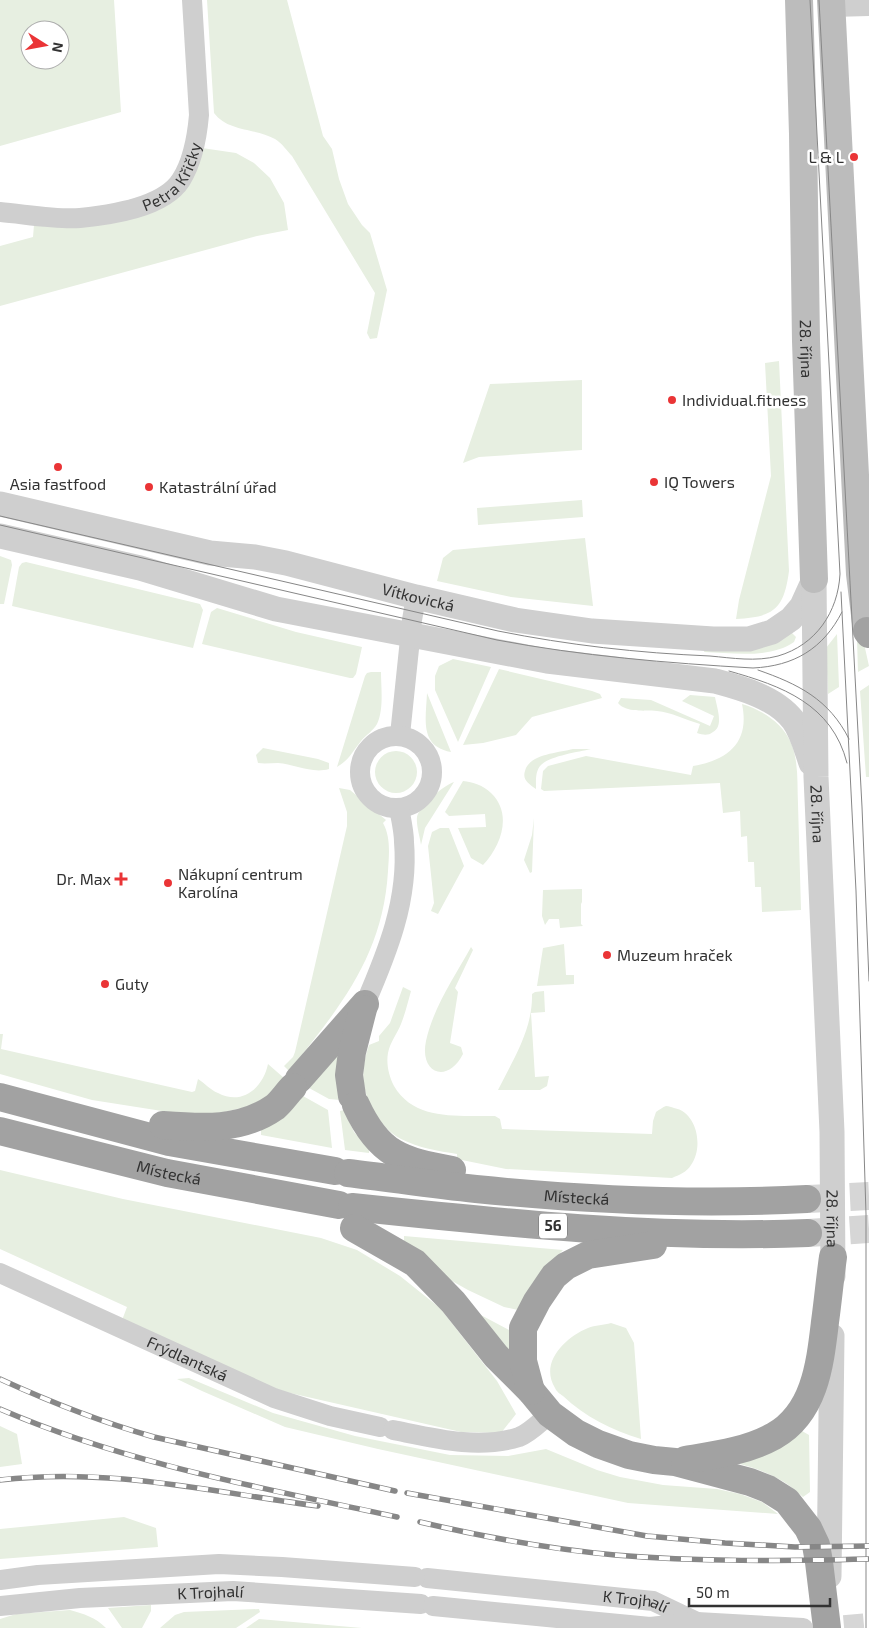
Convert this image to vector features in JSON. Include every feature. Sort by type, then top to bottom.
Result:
[{"type":"highway","name":"56","points":[[42,1110],[77,1108],[162,1125],[197,1128],[231,1126],[254,1119],[276,1106],[364,1004]]},
{"type":"highway","name":"56","points":[[364,1004],[352,1052],[349,1075],[354,1101],[365,1126],[381,1144],[402,1158],[432,1166],[472,1174],[540,1181],[578,1196]]},
{"type":"highway","name":"Místecká","points":[[0,1097],[42,1110],[169,1142],[341,1172],[476,1189],[578,1196],[754,1202],[807,1199]]},
{"type":"highway","name":"Místecká","points":[[0,1131],[347,1216],[599,1231],[755,1235],[808,1233]]},
{"type":"highway","name":"56","points":[[347,1216],[415,1263],[453,1302],[496,1356],[531,1391],[550,1414],[568,1428],[585,1438],[629,1455],[675,1462],[756,1484],[778,1495],[793,1508],[808,1528],[816,1545],[820,1562],[827,1628]]},
{"type":"highway","name":"56","points":[[531,1391],[523,1361],[523,1328],[537,1300],[554,1276],[566,1266],[588,1255],[642,1246],[755,1235]]},
{"type":"highway","name":"56","points":[[675,1462],[727,1452],[757,1443],[782,1431],[801,1412],[812,1391],[821,1358],[833,1257]]},
{"type":"main road","name":"28. října","points":[[799,0],[806,341],[814,579]]},
{"type":"main road","points":[[832,4],[860,574],[868,634]]},
{"type":"street","name":"Petra Křičky","points":[[0,212],[79,218],[119,212],[148,205],[164,197],[180,182],[191,160],[198,134],[192,0]]},
{"type":"street","points":[[832,4],[869,6]]},
{"type":"street","name":"Vítkovická","points":[[0,504],[195,550],[286,563],[416,597],[516,620],[592,632],[741,640],[761,636],[791,619],[802,606],[814,579]]},
{"type":"street","points":[[0,536],[140,568],[276,609],[547,661],[714,681],[745,690],[775,704],[794,721],[816,777]]},
{"type":"street","name":"28. října","points":[[814,579],[816,777],[832,1132],[833,1257],[827,1628]]},
{"type":"street","points":[[400,735],[416,597]]},
{"type":"street","points":[[400,735],[414,740],[424,749],[431,761],[433,775],[424,795],[413,804],[400,808],[385,807],[373,800],[364,788],[360,775],[361,761],[373,743],[386,736],[400,735]]},
{"type":"street","points":[[364,1004],[385,955],[402,898],[405,861],[400,808]]},
{"type":"street","name":"Frýdlantská","points":[[0,1273],[274,1398],[330,1416],[423,1436],[480,1444],[518,1437],[550,1414]]},
{"type":"street","name":"K Trojhalí","points":[[0,1580],[38,1575],[219,1564],[282,1567],[421,1577],[653,1601],[696,1625]]},
{"type":"street","name":"K Trojhalí","points":[[0,1606],[80,1598],[233,1591],[427,1605],[625,1626],[696,1625]]},
{"type":"street","points":[[696,1625],[792,1628]]},
{"type":"shaded area","points":[[0,0],[114,0],[121,112],[0,146]]},
{"type":"shaded area","points":[[207,0],[287,0],[323,136],[332,149],[339,179],[348,204],[362,225],[370,233],[387,290],[377,338],[370,339],[367,333],[375,293],[292,156],[275,139],[234,127],[227,124],[214,113]]},
{"type":"shaded area","points":[[202,148],[236,153],[254,163],[270,178],[284,203],[288,230],[257,236],[0,306],[0,246],[33,237],[34,225],[78,228],[151,212]]},
{"type":"shaded area","points":[[779,361],[789,571],[787,584],[780,602],[768,613],[736,619],[739,600],[771,476],[765,363]]},
{"type":"shaded area","points":[[582,380],[582,450],[479,457],[463,463],[490,384]]},
{"type":"shaded area","points":[[582,500],[583,517],[478,525],[477,508]]},
{"type":"shaded area","points":[[585,538],[593,606],[511,597],[437,581],[443,558],[453,550]]},
{"type":"shaded area","points":[[0,556],[11,560],[12,565],[4,604],[0,604]]},
{"type":"shaded area","points":[[26,562],[200,604],[203,610],[193,648],[12,606],[19,567],[22,563]]},
{"type":"shaded area","points":[[217,608],[296,632],[362,647],[356,674],[353,678],[350,678],[202,644],[211,612]]},
{"type":"shaded area","points":[[792,633],[796,637],[794,642],[774,651],[750,654],[704,652],[705,647]]},
{"type":"shaded area","points":[[837,634],[839,687],[828,694],[826,648]]},
{"type":"shaded area","points":[[863,639],[869,666],[858,672],[857,640]]},
{"type":"shaded area","points":[[453,659],[491,667],[458,742],[435,690],[435,676],[439,666]]},
{"type":"shaded area","points":[[499,669],[592,691],[600,694],[602,698],[532,717],[516,735],[483,743],[463,745]]},
{"type":"shaded area","points":[[371,672],[381,672],[381,712],[377,724],[348,758],[337,767],[365,676]]},
{"type":"shaded area","points":[[869,685],[869,777],[866,777],[860,691]]},
{"type":"shaded area","points":[[427,693],[451,752],[441,749],[429,738],[426,722]]},
{"type":"shaded area","points":[[690,695],[715,697],[719,721],[716,729],[711,733],[705,735],[697,733],[700,724],[673,714],[631,710],[618,703],[621,698],[651,700],[710,726],[714,716],[682,701]]},
{"type":"shaded area","points":[[742,704],[757,710],[777,723],[783,729],[794,750],[797,773],[801,910],[762,912],[761,887],[755,887],[754,862],[748,862],[747,836],[741,837],[740,811],[723,813],[720,783],[544,791],[541,789],[543,771],[548,766],[586,756],[691,775],[693,766],[717,759],[726,754],[740,739],[744,717]]},
{"type":"shaded area","points":[[263,748],[318,759],[329,763],[329,769],[316,770],[278,763],[258,763],[256,755]]},
{"type":"shaded area","points":[[573,749],[591,749],[564,755],[545,762],[541,765],[536,776],[536,789],[527,782],[524,774],[532,761],[545,755]]},
{"type":"shaded area","points":[[396,751],[411,757],[417,772],[411,787],[396,793],[381,787],[375,772],[381,757]]},
{"type":"shaded area","points":[[463,781],[478,784],[488,790],[498,801],[502,810],[502,830],[499,839],[495,849],[483,865],[471,858],[458,828],[486,827],[485,814],[449,816],[445,812]]},
{"type":"shaded area","points":[[454,782],[425,828],[421,845],[417,824],[419,812],[432,796]]},
{"type":"shaded area","points":[[339,788],[350,790],[386,820],[383,823],[386,828],[389,852],[384,901],[378,929],[356,979],[325,1025],[289,1071],[284,1066],[293,1057],[295,1052],[347,826],[347,812]]},
{"type":"shaded area","points":[[534,818],[532,872],[530,873],[524,860],[532,835]]},
{"type":"shaded area","points":[[440,828],[449,828],[464,866],[438,914],[431,911],[434,903],[428,846],[432,832]]},
{"type":"shaded area","points":[[582,889],[581,924],[583,926],[560,928],[559,919],[549,919],[545,925],[542,916],[543,890]]},
{"type":"shaded area","points":[[564,944],[566,975],[574,975],[574,984],[537,986],[543,948]]},
{"type":"shaded area","points":[[471,947],[473,950],[455,988],[458,992],[450,1043],[461,1047],[463,1054],[450,1069],[443,1072],[436,1071],[431,1068],[425,1052],[429,1029],[445,992]]},
{"type":"shaded area","points":[[403,987],[411,991],[401,1024],[387,1057],[389,1074],[394,1086],[403,1098],[414,1106],[426,1111],[453,1116],[495,1116],[500,1119],[502,1129],[652,1134],[656,1112],[665,1106],[669,1106],[682,1111],[688,1116],[696,1131],[697,1149],[691,1165],[685,1171],[672,1178],[506,1169],[457,1159],[457,1154],[422,1147],[397,1137],[384,1125],[371,1106],[367,1098],[363,1072],[369,1045],[379,1041],[379,1036],[390,1023]]},
{"type":"shaded area","points":[[544,991],[545,1012],[531,1013],[535,1077],[549,1076],[547,1086],[540,1090],[498,1090],[526,1032],[532,994]]},
{"type":"shaded area","points":[[0,1034],[3,1034],[1,1049],[192,1092],[195,1091],[198,1079],[218,1093],[235,1097],[243,1096],[256,1087],[265,1073],[268,1064],[284,1078],[264,1099],[250,1106],[220,1113],[181,1114],[92,1100],[0,1074]]},
{"type":"shaded area","points":[[338,1051],[340,1100],[329,1099],[309,1088]]},
{"type":"shaded area","points":[[303,1096],[328,1110],[332,1148],[261,1135],[261,1130]]},
{"type":"shaded area","points":[[344,1110],[354,1132],[369,1149],[369,1153],[345,1150],[340,1111]]},
{"type":"shaded area","points":[[0,1170],[123,1199],[321,1238],[357,1250],[400,1276],[440,1308],[497,1381],[516,1414],[501,1433],[461,1432],[268,1388],[121,1323],[127,1307],[0,1249]]},
{"type":"shaded area","points":[[404,1236],[563,1250],[532,1284],[518,1310],[504,1307],[436,1272],[404,1245]]},
{"type":"shaded area","points":[[477,1313],[513,1332],[512,1350],[506,1349]]},
{"type":"shaded area","points":[[611,1323],[626,1328],[634,1343],[641,1439],[609,1427],[571,1404],[557,1391],[551,1378],[550,1369],[553,1360],[564,1344],[588,1328]]},
{"type":"shaded area","points":[[189,1378],[273,1413],[355,1436],[450,1455],[508,1456],[546,1449],[597,1470],[620,1477],[663,1485],[717,1489],[740,1494],[762,1502],[778,1514],[628,1503],[378,1449],[285,1427],[177,1379]]},
{"type":"shaded area","points":[[0,1426],[17,1434],[22,1464],[0,1467]]},
{"type":"shaded area","points":[[802,1431],[809,1435],[810,1492],[803,1497],[788,1484],[772,1475],[737,1463]]},
{"type":"shaded area","points":[[124,1517],[156,1528],[158,1547],[0,1559],[0,1529]]},
{"type":"shaded area","points":[[151,1605],[151,1611],[142,1628],[122,1628],[108,1608]]},
{"type":"shaded area","points":[[259,1609],[260,1612],[236,1628],[160,1628],[175,1615],[184,1612]]},
{"type":"shaded area","points":[[70,1610],[93,1619],[106,1628],[0,1628],[0,1619],[16,1614]]},
{"type":"shaded area","points":[[259,1619],[362,1628],[246,1628]]},
{"type":"tunnel","points":[[808,1199],[869,1196]]},
{"type":"tunnel","points":[[808,1233],[869,1229]]},
{"type":"tunnel","points":[[814,1628],[869,1623]]},
{"type":"tram line","points":[[0,516],[498,631],[551,640],[656,653],[753,659],[778,656],[803,644],[814,635],[830,614],[835,601],[840,574],[810,0]]},
{"type":"tram line","points":[[819,0],[862,807],[869,981]]},
{"type":"tram line","points":[[0,525],[497,640],[625,658],[689,664],[753,668],[768,667],[782,664],[806,653],[826,636],[842,612]]},
{"type":"tram line","points":[[841,592],[856,891],[866,1214],[866,1628]]},
{"type":"tram line","points":[[758,670],[799,687],[822,703],[832,713],[849,739]]},
{"type":"tram line","points":[[729,671],[768,683],[802,700],[830,726],[840,743],[847,763]]},
{"type":"railway","points":[[0,1379],[76,1411],[154,1437],[395,1491]]},
{"type":"railway","points":[[0,1409],[48,1428],[146,1460],[246,1485],[397,1517]]},
{"type":"railway","points":[[0,1480],[41,1477],[120,1479],[199,1488],[318,1506]]},
{"type":"railway","points":[[407,1493],[647,1536],[795,1547],[869,1546]]},
{"type":"railway","points":[[420,1522],[517,1542],[615,1555],[678,1559],[869,1559]]},
{"type":"place","name":"L & L","points":[[854,157]]},
{"type":"place","name":"Individual.fitness","points":[[672,400]]},
{"type":"place","name":"Asia fastfood","points":[[58,467]]},
{"type":"place","name":"IQ Towers","points":[[654,482]]},
{"type":"place","name":"Katastrální úřad","points":[[149,487]]},
{"type":"place","name":"Dr. Max","points":[[121,879]]},
{"type":"place","name":"Nákupní centrum Karolína","points":[[168,883]]},
{"type":"place","name":"Muzeum hraček","points":[[607,955]]},
{"type":"place","name":"Guty","points":[[105,984]]}]
